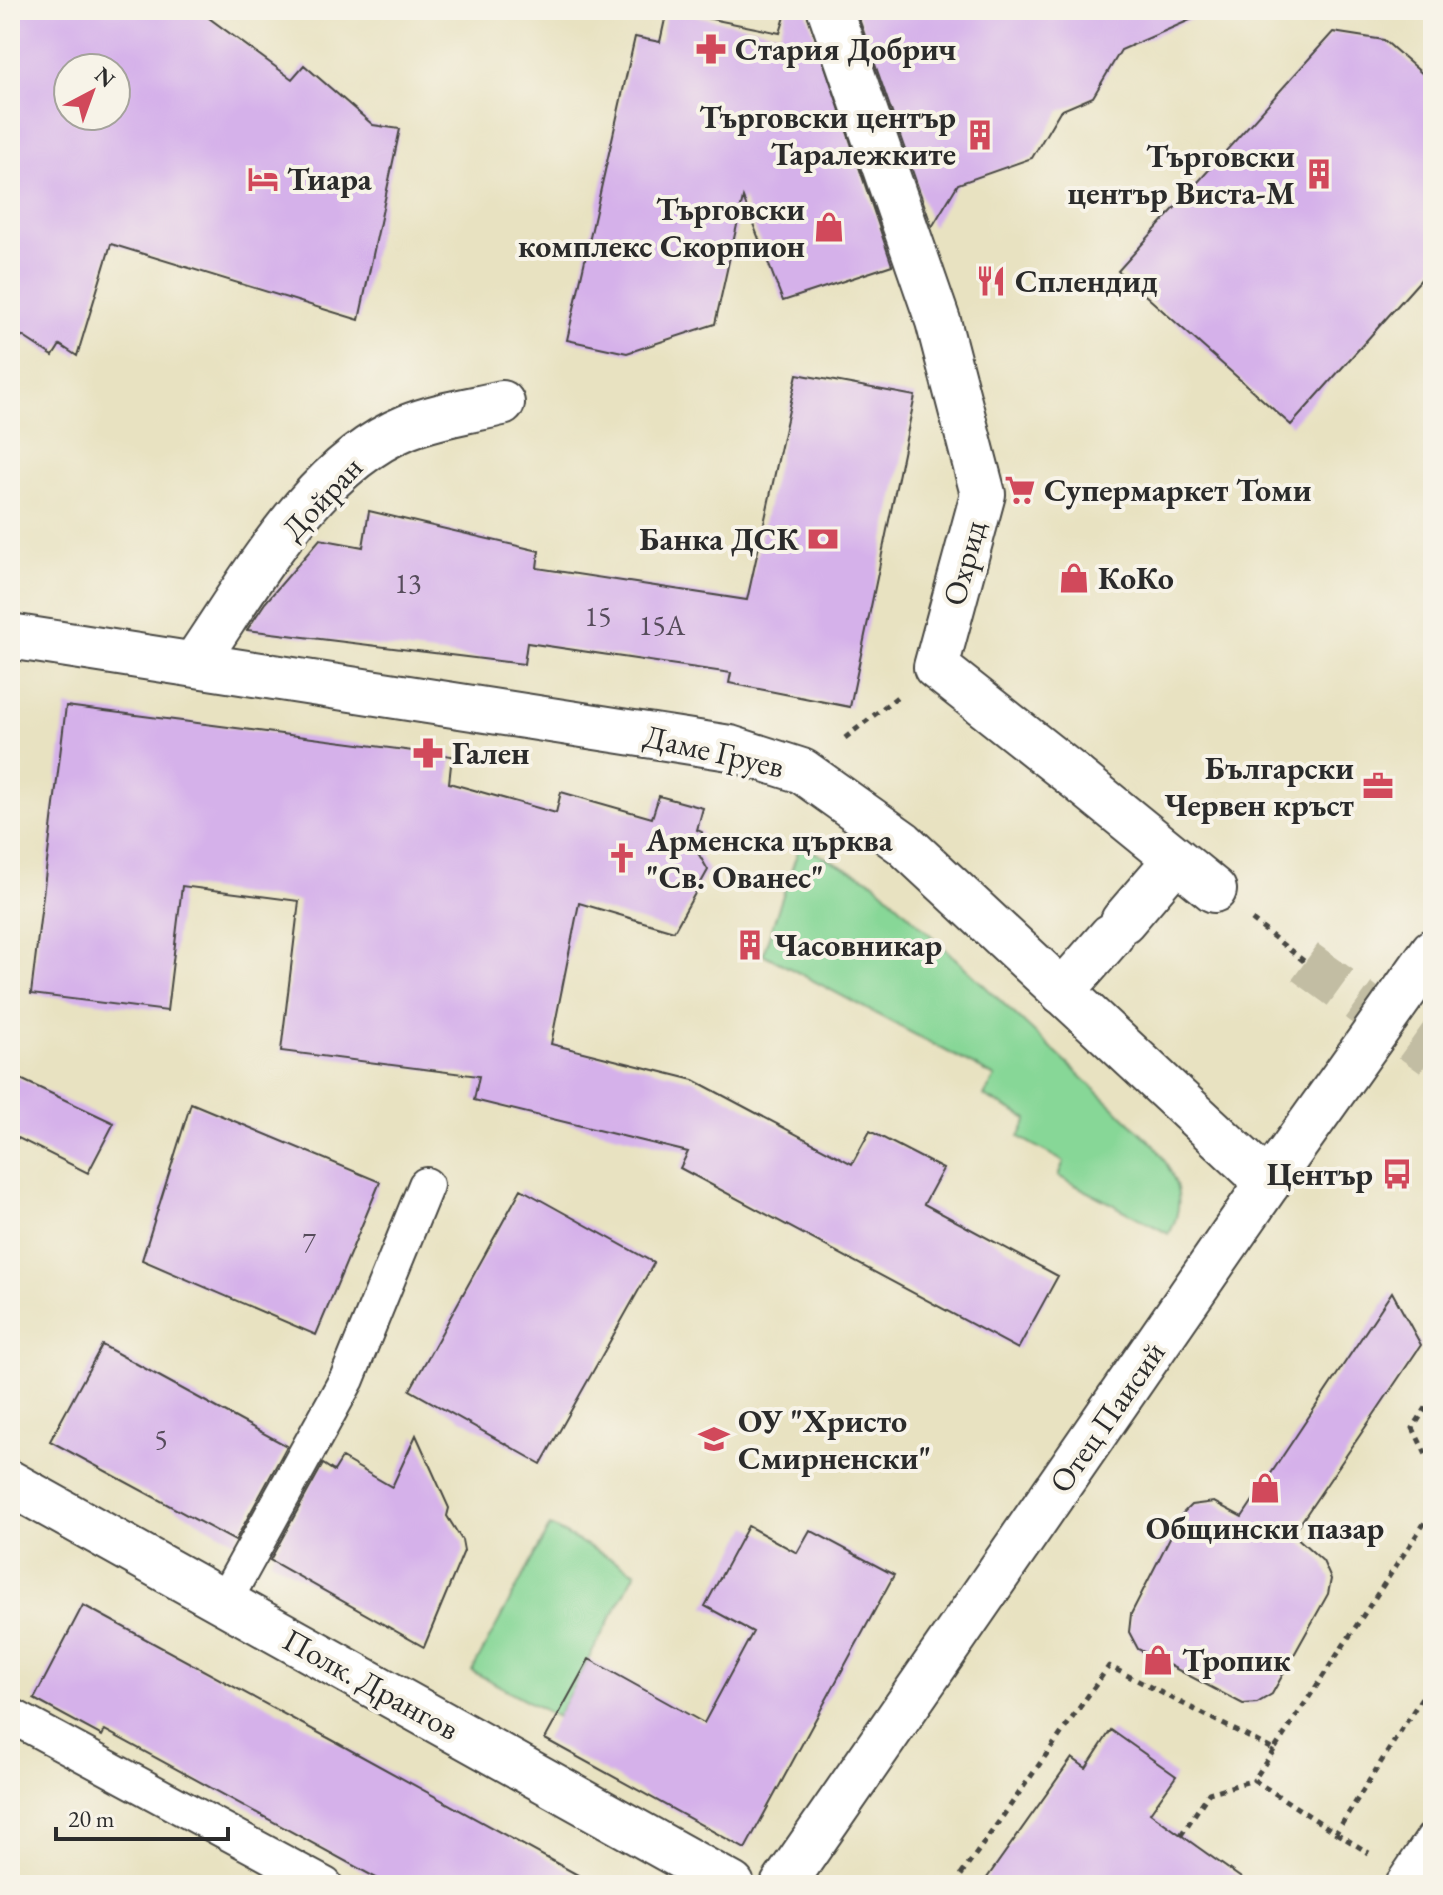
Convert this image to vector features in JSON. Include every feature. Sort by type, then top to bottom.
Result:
[{"type":"street","name":"Охрид","points":[[830,10],[938,321],[983,494],[936,667]]},
{"type":"street","name":"Дойран","points":[[194,664],[301,510],[358,455],[407,427],[502,403]]},
{"type":"street","name":"Даме Груев","points":[[10,636],[730,748],[802,771],[903,843],[1268,1183]]},
{"type":"street","points":[[936,667],[1214,890]]},
{"type":"street","points":[[1062,992],[1176,859]]},
{"type":"street","name":"Отец Паисий","points":[[783,1885],[1268,1183],[1433,951]]},
{"type":"street","name":"Полк. Дрангов","points":[[10,1483],[732,1885]]},
{"type":"lane","points":[[224,1602],[347,1379],[426,1185]]},
{"type":"lane","points":[[10,1715],[325,1885]]},
{"type":"lane","points":[[1402,1885],[1433,1839]]},
{"type":"path","points":[[802,771],[936,667]]},
{"type":"path","points":[[1214,890],[1305,962]]},
{"type":"path","points":[[1433,1397],[1413,1428],[1433,1469]]},
{"type":"path","points":[[1181,1835],[1209,1793],[1254,1780],[1433,1510]]},
{"type":"path","points":[[954,1885],[1109,1666],[1274,1750]]},
{"type":"path","points":[[1254,1780],[1336,1833],[1433,1680]]},
{"type":"green space","points":[[800,845],[873,881],[1155,1146],[1177,1188],[1178,1210],[1169,1234],[1058,1176],[1064,1162],[1019,1137],[1028,1119],[984,1096],[995,1077],[763,954]]},
{"type":"green space","points":[[550,1526],[636,1572],[557,1717],[472,1671]]},
{"type":"building","points":[[10,10],[198,10],[292,79],[304,65],[373,125],[400,129],[359,320],[111,244],[77,356],[60,345],[53,356],[10,328]]},
{"type":"building","points":[[667,10],[780,33],[787,10],[806,10],[892,265],[783,301],[743,198],[715,324],[627,353],[567,340],[635,37],[660,42]]},
{"type":"building","name":"Търговски център Таралежките","points":[[856,10],[1213,10],[1121,50],[1093,97],[1060,111],[1032,158],[958,184],[932,227]]},
{"type":"building","name":"Търговски център Виста-М","points":[[1333,32],[1384,40],[1433,83],[1433,266],[1291,425],[1118,271]]},
{"type":"building","points":[[797,374],[915,396],[850,707],[729,683],[731,673],[527,643],[524,664],[247,630],[265,603],[320,539],[363,547],[369,511],[539,551],[537,568],[747,600]]},
{"type":"building","points":[[66,706],[452,756],[449,783],[556,813],[561,792],[652,818],[659,796],[703,808],[697,830],[702,832],[698,853],[708,870],[674,931],[579,903],[551,1044],[694,1080],[852,1164],[870,1131],[943,1169],[924,1204],[1058,1276],[1018,1349],[680,1168],[688,1152],[474,1100],[479,1076],[281,1051],[299,901],[182,886],[167,1011],[31,994]]},
{"type":"building","points":[[10,1074],[114,1123],[88,1173],[10,1134]]},
{"type":"building","points":[[191,1103],[380,1182],[316,1335],[142,1260]]},
{"type":"building","points":[[521,1189],[654,1263],[541,1464],[410,1390]]},
{"type":"building","points":[[1392,1292],[1421,1345],[1293,1534],[1323,1561],[1331,1579],[1328,1594],[1272,1694],[1257,1703],[1243,1704],[1138,1649],[1129,1632],[1131,1614],[1182,1514],[1191,1505],[1214,1502],[1242,1517]]},
{"type":"building","points":[[102,1345],[287,1446],[235,1541],[50,1441]]},
{"type":"building","points":[[416,1435],[449,1508],[447,1516],[462,1540],[464,1551],[424,1647],[270,1560],[323,1464],[334,1471],[342,1458],[392,1487]]},
{"type":"building","points":[[748,1526],[797,1553],[810,1530],[894,1575],[745,1849],[545,1739],[589,1659],[704,1723],[753,1632],[705,1606]]},
{"type":"building","points":[[83,1605],[596,1885],[389,1885],[105,1730],[102,1736],[34,1699]]},
{"type":"building","points":[[1111,1730],[1176,1776],[1150,1813],[1251,1885],[982,1885],[1072,1758],[1086,1768]]},
{"type":"tunnel","points":[[1305,962],[1433,1055]]},
{"type":"place","name":"Стария Добрич","points":[[711,49]]},
{"type":"place","name":"Търговски център Таралежките","points":[[980,135]]},
{"type":"place","name":"Търговски център Виста-М","points":[[1319,174]]},
{"type":"place","name":"Тиара","points":[[263,179]]},
{"type":"place","name":"Търговски комплекс Скорпион","points":[[829,227]]},
{"type":"place","name":"Сплендид","points":[[991,281]]},
{"type":"place","name":"Супермаркет Томи","points":[[1020,490]]},
{"type":"place","name":"Банка ДСК","points":[[823,539]]},
{"type":"place","name":"КоКо","points":[[1074,578]]},
{"type":"place","name":"Гален","points":[[428,753]]},
{"type":"place","name":"Български Червен кръст","points":[[1378,786]]},
{"type":"place","name":"Арменска църква \"Св. Ованес\"","points":[[622,858]]},
{"type":"place","name":"Часовникар","points":[[750,945]]},
{"type":"place","name":"Център","points":[[1397,1174]]},
{"type":"place","name":"ОУ \"Христо Смирненски\"","points":[[714,1439]]},
{"type":"place","name":"Общински пазар","points":[[1265,1488]]},
{"type":"place","name":"Тропик","points":[[1158,1660]]}]
